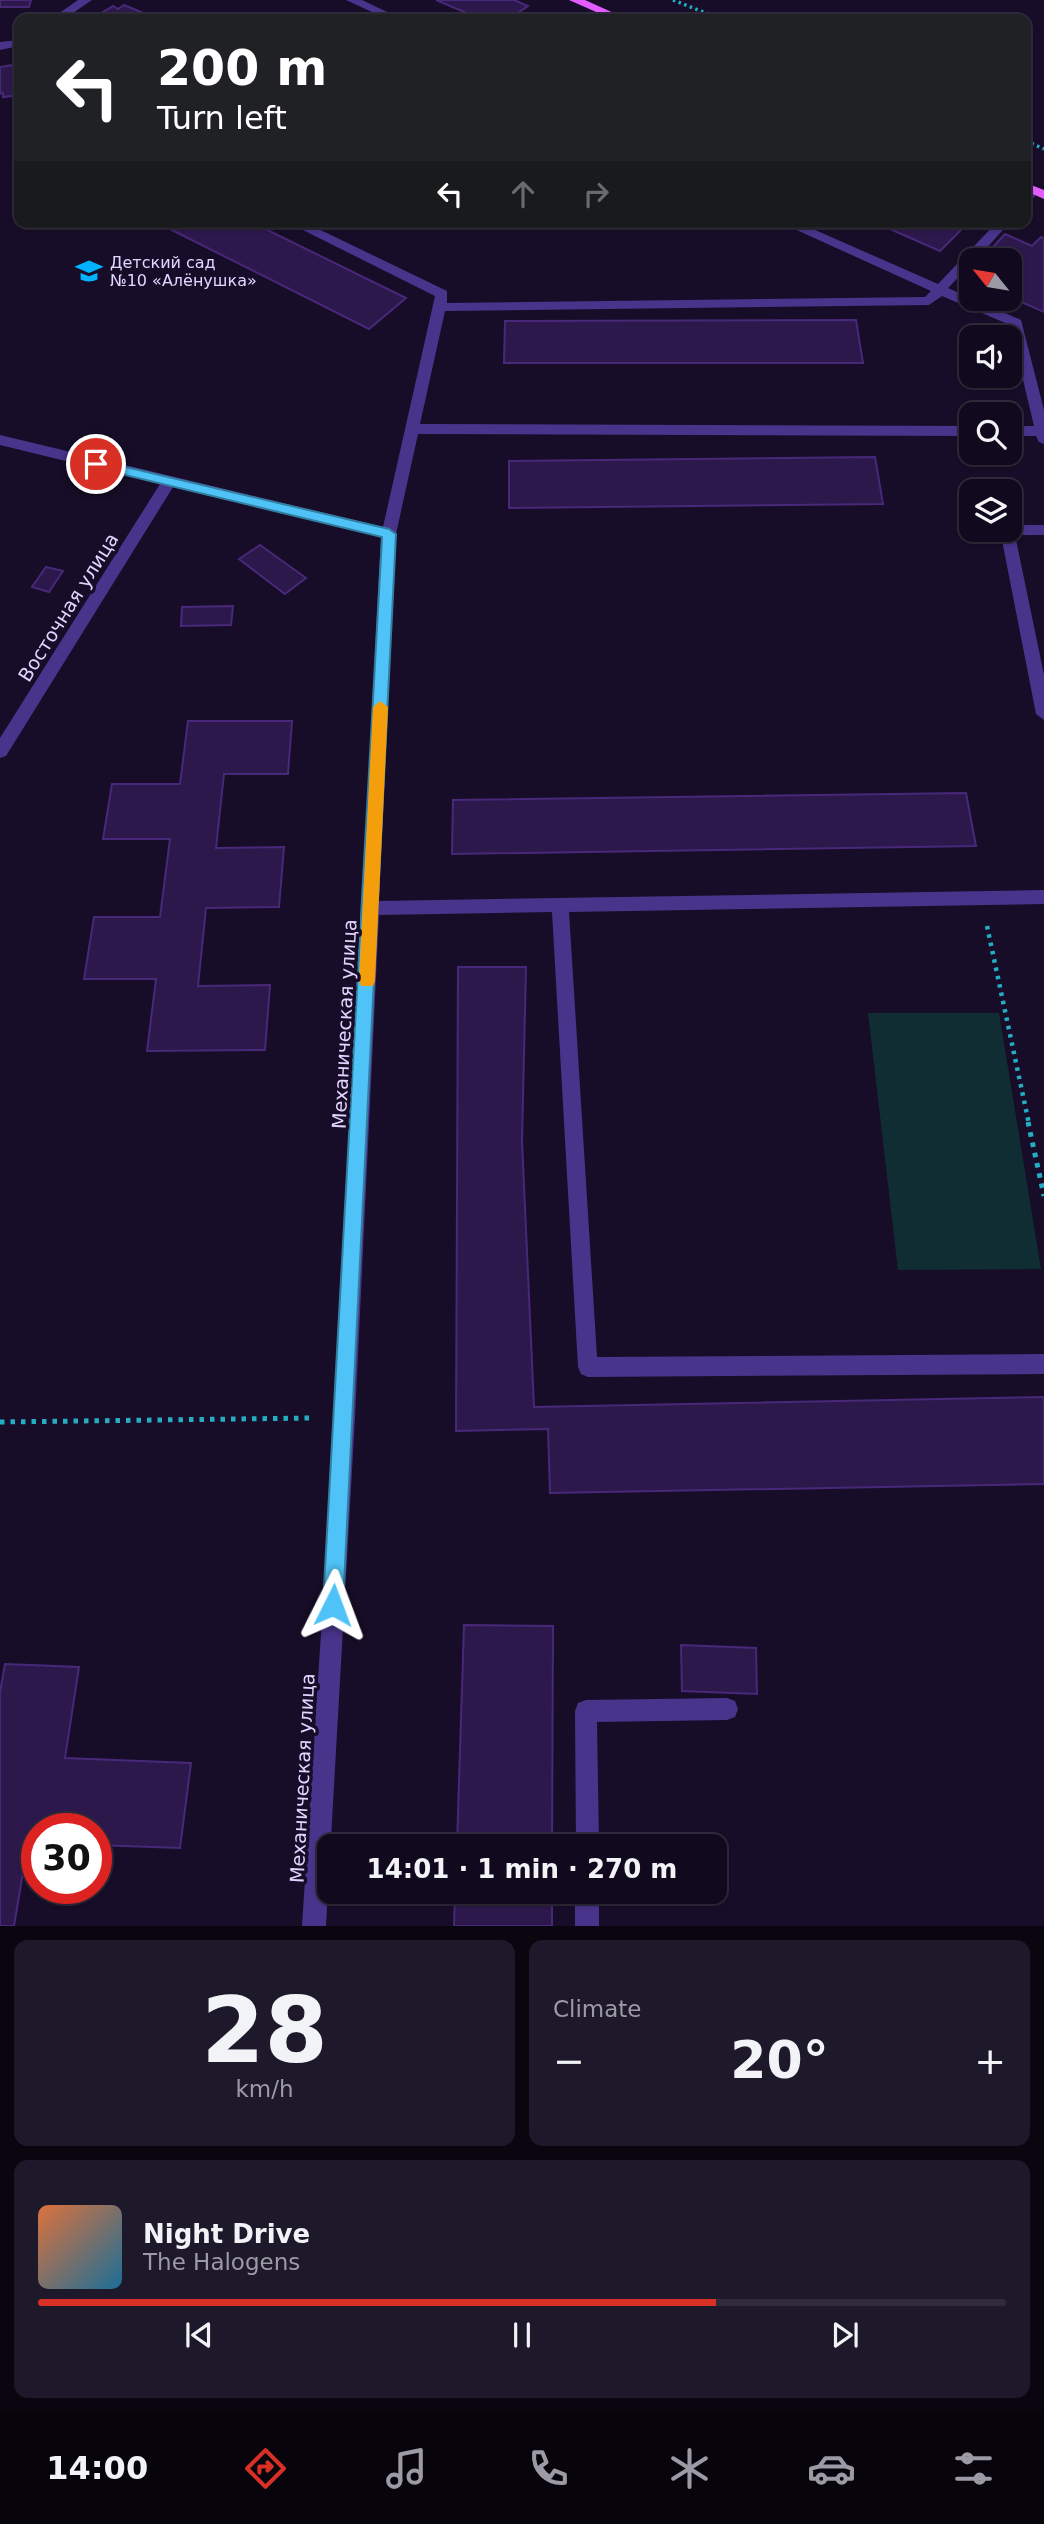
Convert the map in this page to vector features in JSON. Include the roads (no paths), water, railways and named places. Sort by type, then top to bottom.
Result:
[{"type":"main road","points":[[575,0],[609,14]]},
{"type":"street","points":[[65,14],[86,0]]},
{"type":"street","points":[[352,0],[384,14]]},
{"type":"street","points":[[305,228],[442,294],[439,307],[929,301],[998,228]]},
{"type":"street","points":[[799,228],[1016,323],[1043,435],[1022,432]]},
{"type":"street","name":"Механическая улица","points":[[314,1926],[345,1418],[389,534],[439,307]]},
{"type":"street","points":[[412,429],[959,431]]},
{"type":"street","points":[[0,440],[389,534]]},
{"type":"street","name":"Восточная улица","points":[[0,752],[169,482]]},
{"type":"street","points":[[1022,530],[1044,530]]},
{"type":"street","points":[[1010,542],[1044,714]]},
{"type":"street","points":[[370,908],[1044,897]]},
{"type":"street","points":[[560,904],[588,1367],[1044,1364]]},
{"type":"street","points":[[587,1834],[586,1711],[727,1709]]},
{"type":"street","points":[[587,1904],[587,1926]]},
{"type":"place","name":"Детский сад №10 «Алёнушка»","points":[[89,271]]}]
